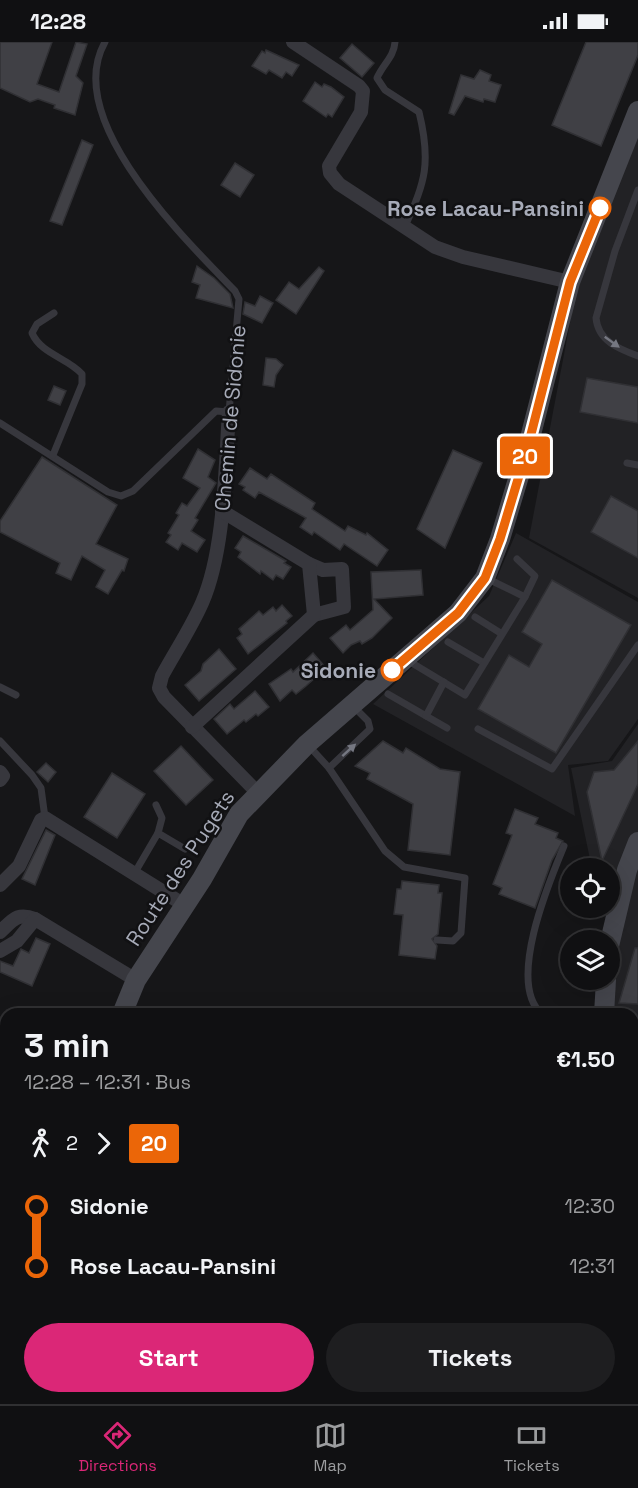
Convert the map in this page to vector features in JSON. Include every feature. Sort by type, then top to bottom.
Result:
[{"type":"main road","name":"Route des Pugets","points":[[124,1008],[136,980],[186,906],[239,814],[257,792],[307,744],[458,613],[485,578],[500,539],[528,446],[570,282],[638,111]]},
{"type":"main road","points":[[614,930],[633,871],[638,842]]},
{"type":"main road","points":[[604,1008],[605,990]]},
{"type":"street","points":[[293,42],[359,86],[363,91],[361,112],[332,156],[330,173],[339,184],[435,247],[463,257],[570,282]]},
{"type":"street","name":"Chemin de Sidonie","points":[[230,411],[222,510],[212,573],[202,602],[162,676],[159,688],[164,697],[192,727],[257,792]]},
{"type":"street","points":[[192,727],[314,615],[344,607],[342,570],[322,570],[309,564],[222,510]]},
{"type":"street","points":[[309,564],[314,615]]},
{"type":"street","points":[[0,772],[3,776],[0,780]]},
{"type":"street","points":[[0,885],[19,866],[41,820],[45,818],[186,906]]},
{"type":"street","points":[[0,932],[17,915],[24,914],[136,980]]},
{"type":"street","points":[[0,951],[16,941],[35,919]]},
{"type":"lane","name":"Chemin de Sidonie","points":[[105,42],[95,68],[96,93],[112,139],[136,178],[183,236],[235,291],[239,299],[230,411]]},
{"type":"lane","points":[[395,42],[394,54],[381,68],[377,78],[385,90],[419,112],[427,145],[425,173],[418,200],[404,228]]},
{"type":"lane","points":[[638,190],[615,252],[596,318],[597,328],[606,340],[638,356]]},
{"type":"lane","points":[[53,455],[82,384],[82,374],[75,366],[36,341],[33,333],[37,324],[54,313]]},
{"type":"lane","points":[[0,423],[108,492],[121,496],[133,491],[216,411],[230,411]]},
{"type":"lane","points":[[627,464],[638,465]]},
{"type":"lane","points":[[405,658],[465,694],[525,597],[535,576],[517,559]]},
{"type":"lane","points":[[485,578],[525,597]]},
{"type":"lane","points":[[475,617],[502,633]]},
{"type":"lane","points":[[448,642],[484,663]]},
{"type":"lane","points":[[478,729],[552,769],[638,646]]},
{"type":"lane","points":[[426,716],[444,682]]},
{"type":"lane","points":[[0,687],[16,695]]},
{"type":"lane","points":[[388,694],[447,728]]},
{"type":"lane","points":[[329,768],[370,729],[368,721],[351,705]]},
{"type":"lane","points":[[0,741],[33,775],[41,788],[45,818]]},
{"type":"lane","points":[[307,744],[329,768],[385,851],[394,860],[404,867],[465,878],[461,933],[453,941],[437,940]]},
{"type":"lane","points":[[134,874],[159,833],[162,818],[156,805]]},
{"type":"lane","points":[[159,833],[185,849]]},
{"type":"lane","points":[[535,1008],[528,986],[535,925],[564,846]]},
{"type":"shaded area","points":[[638,128],[638,598],[529,538],[578,281]]},
{"type":"shaded area","points":[[516,533],[638,602],[638,719],[608,761],[568,765],[575,816],[373,704],[489,596]]},
{"type":"shaded area","points":[[638,724],[638,1008],[613,1008],[612,990],[620,990],[620,939],[630,889],[620,883],[620,858],[590,858],[571,768],[612,761]]},
{"type":"building","points":[[0,42],[52,42],[37,84],[59,92],[76,42],[87,44],[76,76],[83,83],[75,115],[54,108],[55,105],[38,99],[30,102],[0,88]]},
{"type":"building","points":[[586,42],[638,42],[638,55],[601,146],[552,125]]},
{"type":"building","points":[[352,44],[374,63],[362,77],[340,58]]},
{"type":"building","points":[[266,50],[299,65],[292,76],[286,72],[282,78],[269,70],[266,74],[252,66],[262,51],[265,53]]},
{"type":"building","points":[[480,70],[491,75],[489,81],[501,85],[495,102],[484,99],[483,102],[465,96],[454,115],[449,113],[461,75],[474,79]]},
{"type":"building","points":[[315,82],[322,87],[324,84],[331,87],[344,97],[332,117],[328,114],[326,117],[303,101]]},
{"type":"building","points":[[82,140],[93,145],[62,225],[50,221]]},
{"type":"building","points":[[235,163],[254,175],[240,197],[221,185]]},
{"type":"building","points":[[197,266],[214,278],[230,294],[233,308],[196,298],[200,285],[192,282]]},
{"type":"building","points":[[319,267],[324,271],[296,314],[276,300],[289,282],[299,289]]},
{"type":"building","points":[[260,296],[273,303],[262,323],[243,314],[245,302],[255,306]]},
{"type":"building","points":[[266,358],[276,359],[283,365],[276,375],[274,387],[263,385]]},
{"type":"building","points":[[587,378],[638,387],[638,423],[580,412]]},
{"type":"building","points":[[54,386],[66,391],[60,405],[48,400]]},
{"type":"building","points":[[198,449],[215,460],[208,477],[216,483],[195,518],[198,520],[191,531],[205,540],[197,552],[182,543],[178,550],[166,542],[171,535],[168,533],[179,515],[176,513],[182,503],[187,506],[200,488],[183,478]]},
{"type":"building","points":[[453,450],[482,463],[445,548],[417,529]]},
{"type":"building","points":[[42,457],[117,505],[96,544],[128,559],[124,571],[122,570],[108,594],[96,587],[105,570],[82,556],[71,580],[56,573],[60,563],[0,532],[0,521]]},
{"type":"building","points":[[250,468],[267,479],[271,474],[315,503],[312,509],[345,531],[348,526],[366,535],[367,533],[388,550],[377,566],[344,544],[340,550],[314,532],[312,535],[300,527],[306,518],[259,492],[255,498],[243,490],[245,487],[239,484]]},
{"type":"building","points":[[611,496],[638,511],[638,558],[591,532]]},
{"type":"building","points":[[243,536],[286,561],[284,563],[291,567],[283,579],[276,575],[273,580],[261,571],[260,574],[238,557],[241,552],[235,548]]},
{"type":"building","points":[[421,570],[423,595],[374,599],[392,618],[372,638],[362,644],[360,641],[351,645],[343,653],[330,638],[346,625],[350,630],[373,610],[371,572]]},
{"type":"building","points":[[552,580],[631,625],[556,753],[478,709],[509,655],[529,667],[542,644],[522,632]]},
{"type":"building","points":[[282,605],[292,616],[286,621],[287,623],[248,654],[237,638],[242,634],[239,629],[259,611],[263,615],[273,607],[276,611]]},
{"type":"building","points":[[219,649],[236,669],[199,701],[185,685],[201,671],[203,664]]},
{"type":"building","points":[[313,653],[326,668],[296,694],[292,690],[280,701],[269,684],[291,669],[293,672]]},
{"type":"building","points":[[255,691],[269,707],[258,716],[256,714],[246,722],[244,720],[227,734],[214,719],[230,704],[234,709]]},
{"type":"building","points":[[383,741],[403,753],[406,748],[440,769],[460,772],[450,855],[408,850],[413,804],[367,779],[370,773],[355,766]]},
{"type":"building","points":[[638,741],[638,784],[603,858],[601,858],[587,792],[594,772],[614,770]]},
{"type":"building","points":[[181,746],[213,780],[186,805],[154,771]]},
{"type":"building","points":[[46,763],[56,772],[48,782],[37,772]]},
{"type":"building","points":[[112,773],[145,794],[117,838],[84,817]]},
{"type":"building","points":[[515,809],[538,818],[535,824],[558,833],[556,838],[563,841],[552,860],[535,908],[499,894],[502,888],[493,884],[512,835],[506,833]]},
{"type":"building","points":[[46,830],[55,835],[35,885],[22,879]]},
{"type":"building","points":[[402,881],[439,885],[438,893],[442,893],[438,934],[432,939],[437,946],[435,959],[399,955],[403,915],[394,914],[397,889],[401,889]]},
{"type":"building","points":[[36,938],[50,944],[32,986],[0,972],[0,961],[13,966],[21,949],[29,953]]},
{"type":"building","points":[[635,948],[638,948],[638,1004],[619,1003]]},
{"type":"bus line","name":"20","points":[[392,670],[458,613],[485,578],[500,539],[528,446],[570,282],[600,208]]},
{"type":"place","name":"Rose Lacau-Pansini","points":[[600,208]]},
{"type":"place","name":"Sidonie","points":[[392,670]]}]
